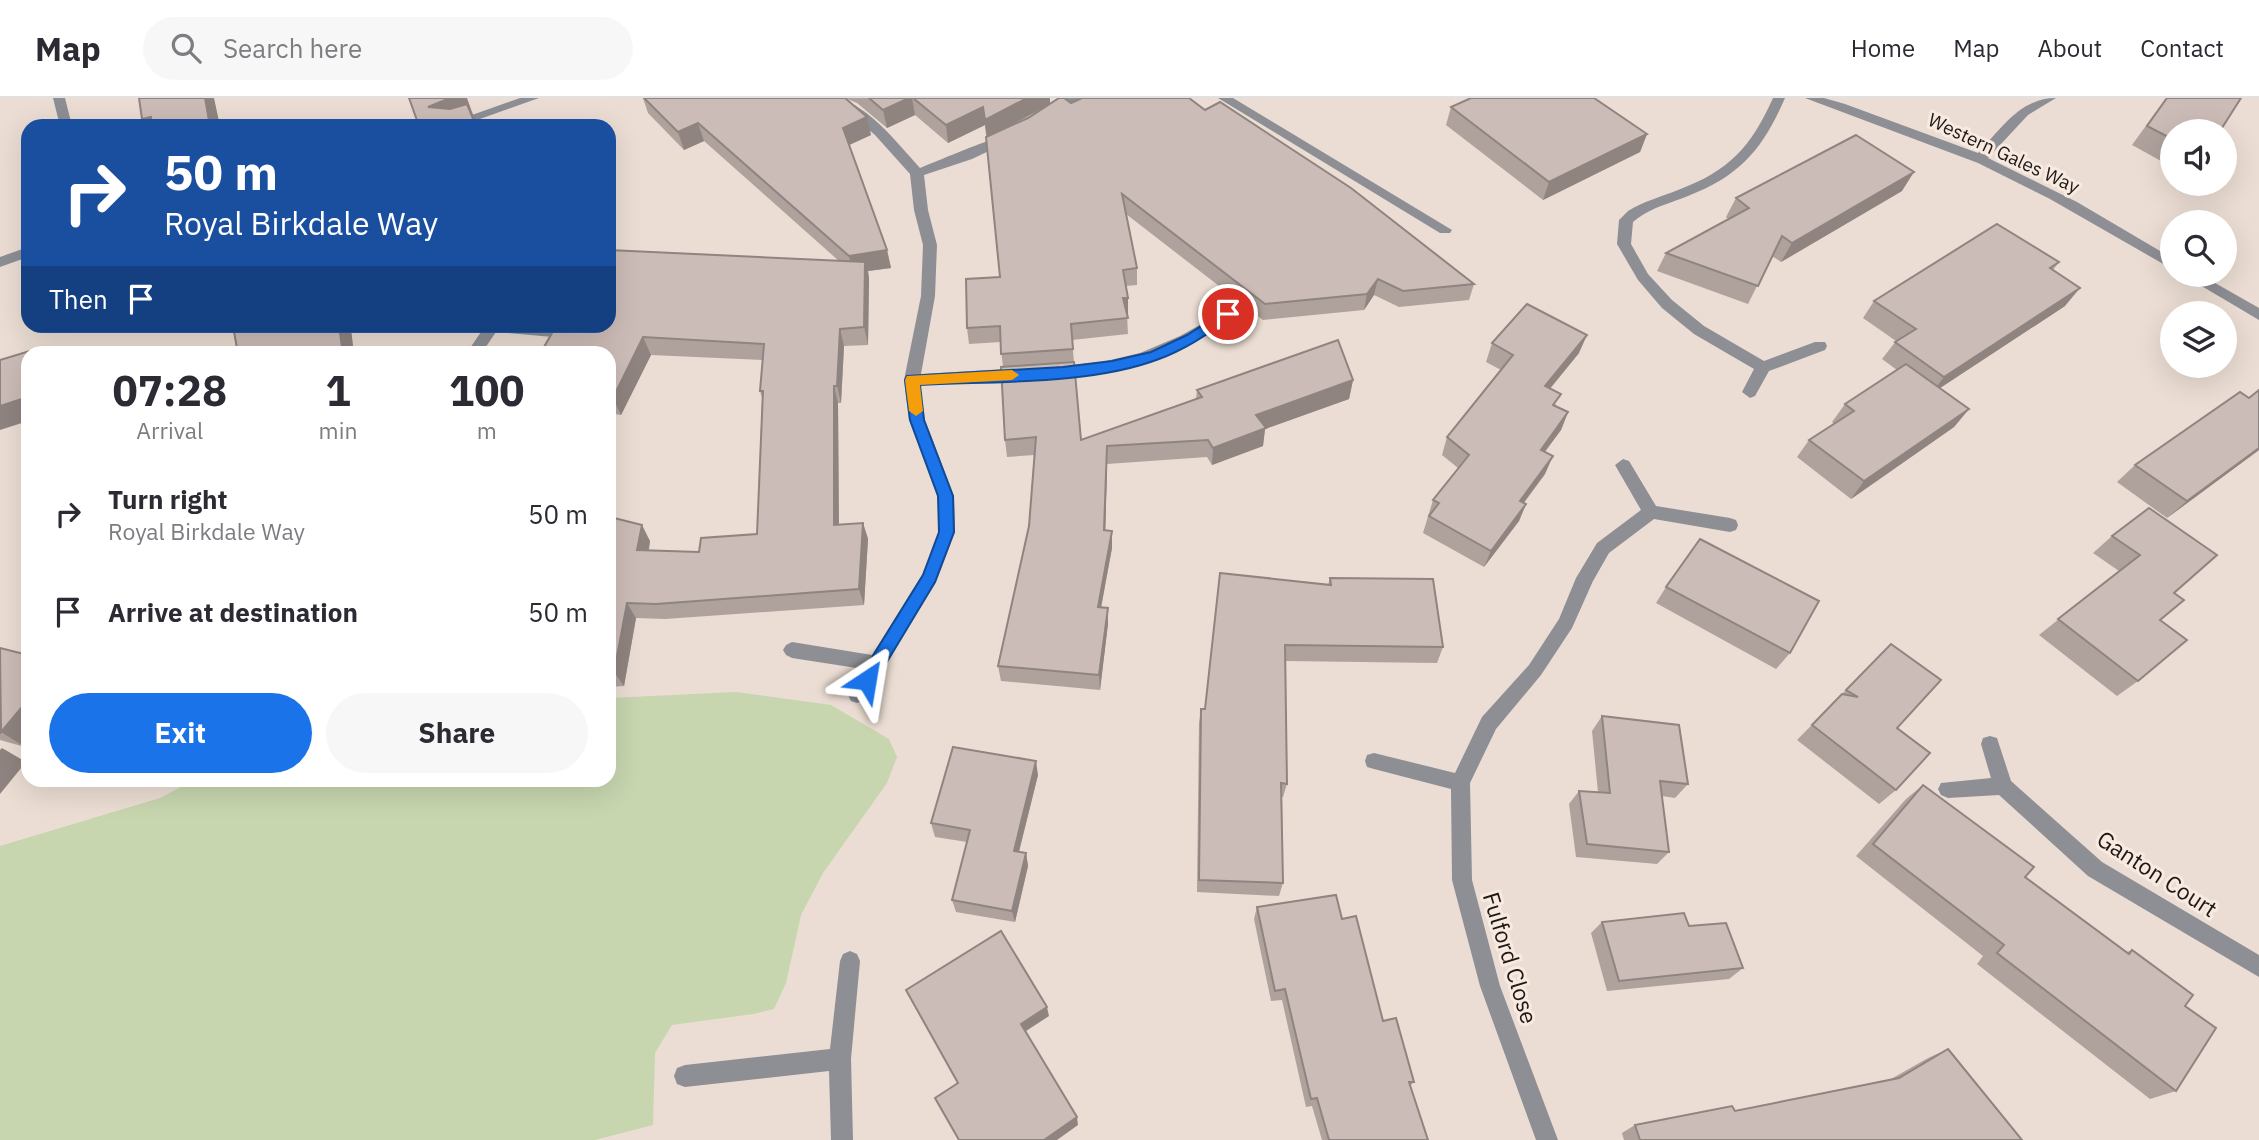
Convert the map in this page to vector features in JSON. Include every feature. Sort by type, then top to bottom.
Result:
[{"type":"street","points":[[59,98],[64,119]]},
{"type":"street","points":[[468,119],[533,98]]},
{"type":"street","points":[[837,98],[880,132],[917,173],[929,258],[928,296],[912,380],[917,420],[946,496],[947,532],[930,577],[857,695]]},
{"type":"street","points":[[1042,117],[1075,98]]},
{"type":"street","points":[[1224,98],[1445,230]]},
{"type":"street","points":[[1763,367],[1699,330],[1667,304],[1643,277],[1624,244],[1626,220],[1644,205],[1717,180],[1746,157],[1770,121],[1779,98]]},
{"type":"street","name":"Western Gales Way","points":[[1811,98],[1890,122],[1980,159],[2039,187],[2160,257]]},
{"type":"street","points":[[1980,159],[2024,112],[2050,98]]},
{"type":"street","points":[[917,173],[967,156],[1023,129]]},
{"type":"street","points":[[0,262],[21,254]]},
{"type":"street","points":[[2211,287],[2259,315]]},
{"type":"street","points":[[912,380],[1063,372],[1112,366],[1154,356],[1192,338],[1228,314]]},
{"type":"street","points":[[564,333],[575,334]]},
{"type":"street","points":[[1749,392],[1763,367],[1819,346]]},
{"type":"street","points":[[1623,465],[1651,512],[1730,525]]},
{"type":"street","name":"Fulford Close","points":[[1546,1140],[1490,986],[1462,880],[1460,783],[1489,723],[1535,670],[1566,624],[1585,578],[1603,548],[1651,512]]},
{"type":"street","points":[[792,650],[877,664]]},
{"type":"street","points":[[1948,789],[2003,786],[1990,744]]},
{"type":"street","points":[[1374,761],[1460,783]]},
{"type":"street","name":"Ganton Court","points":[[2003,786],[2095,869],[2259,967]]},
{"type":"street","points":[[842,1140],[841,1059],[850,961]]},
{"type":"street","points":[[685,1076],[841,1059]]},
{"type":"green space","points":[[736,692],[831,705],[889,739],[897,757],[887,783],[823,873],[801,915],[786,983],[774,1009],[672,1025],[655,1053],[653,1125],[595,1140],[0,1140],[0,846],[160,798],[181,787],[616,787],[616,698]]},
{"type":"building","points":[[139,98],[205,98],[209,119],[151,117],[142,119]]},
{"type":"building","points":[[409,98],[450,98],[428,107],[450,109],[467,104],[473,119],[416,119]]},
{"type":"building","points":[[644,98],[845,98],[867,117],[843,128],[887,250],[849,256],[698,123],[678,132]]},
{"type":"building","points":[[869,98],[909,98],[883,110]]},
{"type":"building","points":[[913,98],[1027,98],[985,120],[983,107],[946,125]]},
{"type":"building","points":[[1059,98],[1071,103],[1082,98],[1189,98],[1205,110],[1220,102],[1351,188],[1474,284],[1403,291],[1378,279],[1367,294],[1265,304],[1122,194],[1137,268],[1123,270],[1128,298],[1123,298],[1128,318],[1071,324],[1073,349],[1001,354],[1000,326],[967,328],[966,279],[1000,277],[986,137],[1028,118]]},
{"type":"building","points":[[1471,98],[1594,98],[1647,134],[1549,182],[1451,107]]},
{"type":"building","points":[[2167,98],[2241,98],[2228,119],[2160,119],[2160,133],[2147,126]]},
{"type":"building","points":[[1856,135],[1914,172],[1792,243],[1782,236],[1758,286],[1666,253],[1749,208],[1736,198]]},
{"type":"building","points":[[1997,224],[2059,262],[2050,268],[2080,288],[1944,377],[1895,342],[1916,329],[1874,301]]},
{"type":"building","points":[[616,250],[865,262],[864,327],[840,329],[837,386],[834,386],[834,525],[863,523],[859,589],[656,604],[627,603],[616,661],[616,518],[642,525],[637,550],[699,552],[701,538],[757,534],[763,391],[760,391],[764,344],[643,337],[616,392],[616,346],[545,346],[552,333],[616,333]]},
{"type":"building","points":[[1527,304],[1587,335],[1545,386],[1561,394],[1553,405],[1568,412],[1541,450],[1553,456],[1520,501],[1526,504],[1491,551],[1429,516],[1439,503],[1433,500],[1469,455],[1447,437],[1513,355],[1492,343]]},
{"type":"building","points":[[234,333],[340,333],[342,346],[237,346]]},
{"type":"building","points":[[1338,340],[1353,380],[1256,415],[1266,428],[1213,448],[1208,440],[1107,446],[1104,530],[1112,531],[1098,607],[1108,608],[1099,675],[998,666],[1029,526],[1036,437],[1005,440],[1001,367],[1074,362],[1081,440],[1202,397],[1197,390]]},
{"type":"building","points":[[21,354],[21,399],[0,406],[0,360]]},
{"type":"building","points":[[1906,364],[1969,409],[1864,481],[1809,440],[1854,411],[1845,404]]},
{"type":"building","points":[[2259,390],[2259,448],[2187,501],[2135,465],[2240,392],[2249,398]]},
{"type":"building","points":[[2149,508],[2217,555],[2174,593],[2184,600],[2160,620],[2187,640],[2138,681],[2058,619],[2140,555],[2112,536]]},
{"type":"building","points":[[1700,539],[1819,601],[1790,653],[1666,587]]},
{"type":"building","points":[[1220,573],[1331,585],[1330,578],[1433,579],[1443,647],[1285,645],[1287,784],[1281,783],[1283,883],[1199,880],[1201,709],[1205,709]]},
{"type":"building","points":[[1891,644],[1941,680],[1897,728],[1930,753],[1896,790],[1812,725],[1842,694],[1858,697],[1846,690]]},
{"type":"building","points":[[0,648],[21,653],[21,708],[1,732]]},
{"type":"building","points":[[1602,716],[1679,725],[1688,784],[1660,781],[1669,852],[1587,844],[1579,791],[1610,793]]},
{"type":"building","points":[[953,747],[1036,761],[1014,851],[1026,853],[1012,911],[952,900],[970,830],[931,823]]},
{"type":"building","points":[[1923,785],[2034,867],[2025,877],[2129,954],[2132,950],[2193,995],[2185,1006],[2216,1028],[2176,1091],[1997,953],[2004,945],[1873,844]]},
{"type":"building","points":[[1336,895],[1342,919],[1356,916],[1383,1021],[1396,1018],[1414,1082],[1409,1082],[1428,1140],[1329,1140],[1317,1098],[1311,1099],[1285,989],[1275,991],[1257,907]]},
{"type":"building","points":[[1684,913],[1689,926],[1726,923],[1743,968],[1619,981],[1602,922]]},
{"type":"building","points":[[1001,931],[1047,1007],[1021,1024],[1077,1117],[1044,1140],[959,1140],[935,1098],[958,1083],[906,990]]},
{"type":"building","points":[[1948,1049],[2022,1140],[1640,1140],[1635,1125],[1732,1106],[1735,1111],[1899,1078]]},
{"type":"slow traffic","points":[[916,411],[912,380],[1012,375]]},
{"type":"route","points":[[867,680],[930,577],[947,532],[946,496],[917,420],[912,380],[1063,372],[1112,366],[1154,356],[1192,338],[1228,314]]}]
